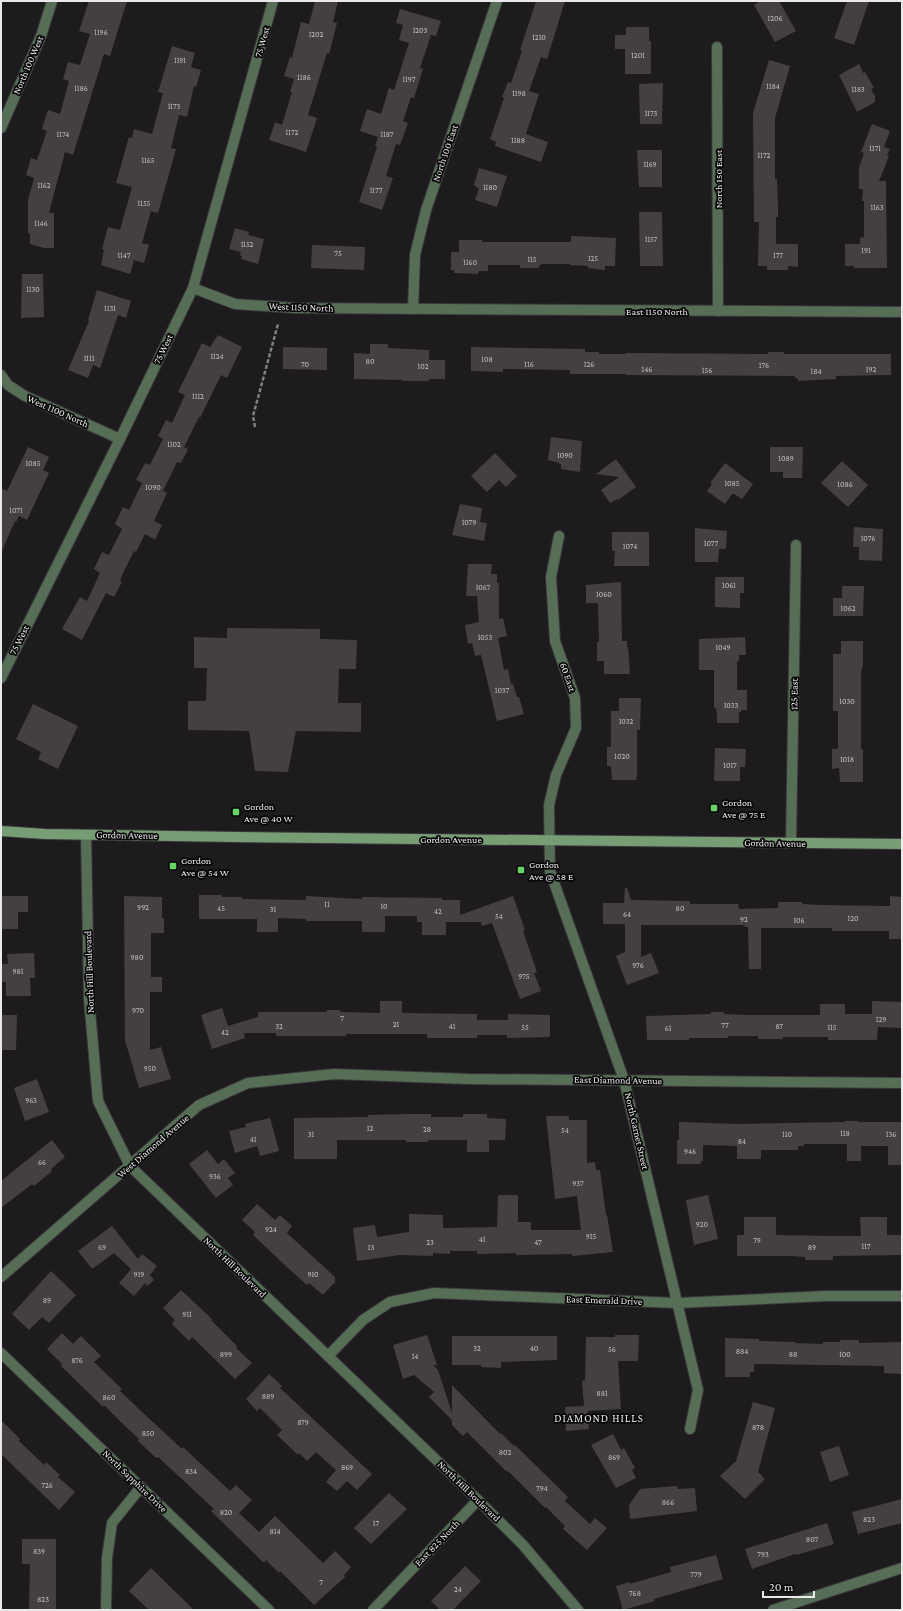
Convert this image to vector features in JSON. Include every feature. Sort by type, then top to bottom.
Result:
[{"type":"main road","name":"Gordon Avenue","points":[[1,830],[86,835],[902,844]]},
{"type":"street","name":"North 100 West","points":[[1,128],[41,36],[52,1]]},
{"type":"street","name":"75 West","points":[[1,678],[120,439],[193,288],[273,1]]},
{"type":"street","name":"North 100 East","points":[[413,309],[415,255],[426,210],[497,1]]},
{"type":"street","name":"North 150 East","points":[[717,47],[718,311]]},
{"type":"street","name":"West 1150 North","points":[[193,288],[235,304],[295,308],[413,309]]},
{"type":"street","name":"East 1150 North","points":[[413,309],[902,312]]},
{"type":"street","name":"West 1100 North","points":[[1,375],[8,385],[25,396],[120,439]]},
{"type":"street","name":"60 East","points":[[549,840],[549,804],[556,775],[576,728],[575,698],[556,640],[551,577],[559,536]]},
{"type":"street","name":"125 East","points":[[791,843],[796,545]]},
{"type":"street","name":"North Hill Boulevard","points":[[86,835],[88,999],[98,1101],[130,1166],[478,1500],[523,1545],[578,1610]]},
{"type":"street","name":"North Garnet Street","points":[[549,840],[550,871],[624,1080],[698,1390],[690,1429]]},
{"type":"street","name":"West Diamond Avenue","points":[[1,1277],[199,1105],[248,1082],[334,1074]]},
{"type":"street","name":"East Diamond Avenue","points":[[334,1074],[469,1078],[902,1083]]},
{"type":"street","name":"East Emerald Drive","points":[[328,1356],[363,1320],[390,1302],[434,1293],[677,1302],[826,1296],[902,1296]]},
{"type":"street","name":"North Sapphire Drive","points":[[1,1353],[269,1610]]},
{"type":"street","points":[[106,1610],[106,1558],[112,1523],[141,1487]]},
{"type":"street","name":"East 825 North","points":[[373,1610],[478,1500]]},
{"type":"street","points":[[773,1610],[902,1568]]},
{"type":"path","points":[[255,427],[253,416],[278,324]]},
{"type":"building","points":[[89,1],[127,1],[110,56],[104,54],[73,155],[65,152],[49,213],[54,213],[54,248],[44,248],[30,244],[30,233],[28,233],[28,200],[34,178],[26,175],[31,158],[37,160],[47,131],[42,129],[48,110],[60,114],[69,81],[63,79],[68,62],[80,65],[90,34],[79,31]]},
{"type":"building","points":[[315,1],[338,1],[333,22],[337,23],[329,54],[327,53],[308,115],[317,118],[306,152],[269,140],[275,122],[282,125],[292,92],[290,92],[294,79],[284,76],[290,57],[292,58],[301,22],[309,24]]},
{"type":"building","points":[[536,1],[565,1],[547,59],[541,57],[529,91],[539,94],[526,134],[548,142],[541,162],[495,146],[496,142],[490,139],[504,98],[502,97],[508,82],[511,83],[522,51],[520,50]]},
{"type":"building","points":[[761,1],[779,1],[796,31],[775,42],[754,5]]},
{"type":"building","points":[[847,1],[869,1],[854,45],[834,38]]},
{"type":"building","points":[[400,9],[441,21],[436,36],[431,35],[420,68],[423,69],[414,98],[411,97],[403,121],[408,123],[400,145],[396,144],[386,176],[393,178],[382,210],[359,202],[377,147],[375,146],[378,137],[360,131],[367,109],[381,114],[389,88],[394,90],[409,43],[399,40],[403,25],[396,23]]},
{"type":"building","points":[[626,27],[649,27],[649,41],[651,41],[651,74],[625,74],[625,49],[615,49],[615,35],[626,35]]},
{"type":"building","points":[[172,46],[195,53],[191,67],[201,70],[196,87],[194,86],[187,117],[179,115],[171,148],[176,149],[158,213],[151,211],[142,243],[149,245],[144,263],[134,260],[130,274],[101,265],[104,250],[102,249],[108,227],[120,230],[132,187],[116,183],[129,137],[132,138],[134,129],[152,134],[163,93],[158,92]]},
{"type":"building","points":[[769,60],[790,66],[775,118],[775,179],[777,179],[778,206],[778,217],[776,217],[776,244],[798,244],[798,267],[788,266],[788,270],[767,270],[767,266],[758,266],[759,222],[754,222],[753,113]]},
{"type":"building","points":[[859,64],[863,73],[865,72],[874,88],[871,89],[875,96],[875,102],[857,112],[839,75]]},
{"type":"building","points":[[663,83],[662,124],[640,124],[639,84]]},
{"type":"building","points":[[872,124],[890,131],[884,147],[890,149],[887,155],[889,156],[879,181],[886,181],[887,268],[854,268],[854,266],[845,266],[845,244],[860,244],[860,238],[864,237],[864,201],[862,201],[863,189],[859,189],[859,168],[864,153],[861,152]]},
{"type":"building","points":[[637,150],[662,150],[662,187],[639,187]]},
{"type":"building","points":[[479,168],[507,176],[497,207],[475,200],[479,189],[474,185]]},
{"type":"building","points":[[639,212],[662,212],[663,266],[640,266]]},
{"type":"building","points":[[235,228],[249,232],[248,235],[264,239],[258,264],[241,259],[241,252],[229,249]]},
{"type":"building","points":[[571,236],[616,238],[615,266],[605,266],[605,270],[570,264],[541,264],[539,265],[539,268],[520,268],[520,265],[488,265],[488,271],[479,271],[478,274],[454,273],[454,270],[451,270],[451,252],[459,252],[459,240],[482,240],[482,242],[571,242]]},
{"type":"building","points":[[312,245],[365,247],[364,270],[311,268]]},
{"type":"building","points":[[22,274],[43,274],[44,317],[21,318]]},
{"type":"building","points":[[97,290],[131,301],[126,318],[118,315],[100,368],[93,365],[88,378],[68,370],[89,321],[88,320]]},
{"type":"building","points":[[218,335],[242,347],[227,378],[221,375],[184,447],[188,449],[181,463],[177,462],[163,491],[167,493],[154,521],[162,525],[155,540],[145,534],[136,552],[134,551],[123,573],[120,581],[122,582],[114,597],[106,593],[82,640],[62,629],[80,597],[87,601],[100,573],[94,569],[102,552],[109,555],[122,529],[115,524],[123,507],[129,510],[142,483],[136,480],[145,463],[150,465],[163,439],[158,436],[166,420],[172,423],[185,395],[178,392],[202,343],[210,347]]},
{"type":"building","points":[[370,344],[388,344],[388,348],[429,350],[429,360],[445,360],[445,379],[429,379],[429,381],[402,381],[354,379],[354,353],[370,354]]},
{"type":"building","points":[[283,347],[327,348],[327,370],[283,369]]},
{"type":"building","points":[[471,347],[585,349],[585,352],[599,352],[599,354],[768,354],[768,352],[784,352],[784,354],[891,354],[891,375],[836,376],[836,379],[798,381],[798,378],[795,378],[795,376],[570,374],[570,370],[503,369],[503,372],[471,371]]},
{"type":"building","points":[[551,437],[582,441],[580,472],[561,469],[561,464],[548,460]]},
{"type":"building","points":[[28,447],[49,457],[43,470],[49,473],[27,520],[19,516],[16,522],[15,521],[1,553],[1,488],[7,491]]},
{"type":"building","points":[[770,447],[803,447],[802,478],[783,478],[783,472],[770,472]]},
{"type":"building","points":[[495,453],[517,476],[506,487],[499,480],[487,492],[471,476]]},
{"type":"building","points":[[616,459],[636,487],[618,500],[617,499],[610,503],[601,490],[619,477],[596,474]]},
{"type":"building","points":[[842,461],[868,485],[848,507],[821,483]]},
{"type":"building","points":[[725,463],[753,484],[742,499],[732,494],[725,504],[707,491],[712,484],[710,483]]},
{"type":"building","points":[[460,504],[482,508],[480,522],[487,523],[484,541],[452,535]]},
{"type":"building","points":[[854,527],[883,529],[882,561],[859,560],[859,547],[853,547]]},
{"type":"building","points":[[695,528],[727,531],[726,549],[719,549],[718,562],[695,562]]},
{"type":"building","points":[[612,532],[649,532],[649,566],[614,566],[615,551],[612,551]]},
{"type":"building","points":[[468,564],[492,564],[491,574],[497,574],[497,583],[499,583],[499,619],[503,618],[507,636],[498,638],[504,670],[508,669],[511,684],[513,684],[517,697],[519,697],[524,714],[497,721],[481,655],[475,656],[472,643],[468,644],[465,625],[479,622],[477,596],[466,596]]},
{"type":"building","points":[[715,577],[744,577],[744,593],[740,593],[740,608],[715,607]]},
{"type":"building","points":[[621,582],[622,641],[627,641],[630,674],[604,674],[604,661],[597,661],[597,642],[599,642],[598,603],[586,603],[586,585]]},
{"type":"building","points":[[842,586],[864,586],[863,616],[833,616],[833,598],[842,598]]},
{"type":"building","points":[[227,628],[320,629],[320,639],[357,640],[356,669],[339,669],[338,703],[361,703],[361,732],[296,731],[288,772],[255,771],[249,731],[188,730],[188,701],[206,701],[207,668],[194,668],[194,637],[227,638]]},
{"type":"building","points":[[745,637],[746,655],[739,655],[739,661],[737,661],[737,690],[747,690],[747,710],[741,710],[741,712],[739,712],[739,723],[717,723],[716,708],[714,708],[714,670],[699,670],[699,639]]},
{"type":"building","points":[[841,641],[863,641],[863,664],[861,673],[861,749],[863,749],[863,782],[840,782],[839,768],[832,769],[832,749],[838,749],[838,711],[833,711],[833,654],[841,654]]},
{"type":"building","points":[[619,698],[641,698],[640,730],[637,730],[636,780],[612,780],[611,766],[607,766],[607,747],[611,747],[611,711],[619,711]]},
{"type":"building","points":[[33,704],[78,726],[58,769],[38,759],[41,752],[16,739]]},
{"type":"building","points":[[715,748],[746,749],[745,767],[740,767],[740,781],[714,781]]},
{"type":"building","points":[[625,888],[627,888],[631,900],[690,901],[690,904],[738,904],[739,909],[778,908],[778,902],[802,902],[802,904],[820,905],[890,906],[890,896],[902,897],[902,939],[889,939],[889,931],[832,931],[832,928],[761,928],[761,969],[749,969],[748,927],[745,927],[744,925],[641,925],[641,957],[651,953],[659,973],[627,985],[616,956],[625,952],[625,924],[603,924],[603,903],[624,903]]},
{"type":"building","points":[[199,895],[222,895],[222,897],[242,897],[242,899],[306,900],[306,896],[362,899],[362,897],[442,898],[442,900],[460,900],[460,915],[513,896],[525,930],[523,931],[537,972],[534,973],[541,991],[520,999],[492,923],[482,926],[481,922],[446,922],[446,935],[422,935],[422,922],[417,922],[417,916],[385,916],[385,932],[362,932],[362,921],[306,921],[306,919],[278,918],[278,932],[257,932],[257,919],[199,919]]},
{"type":"building","points":[[1,896],[28,896],[28,912],[18,912],[18,929],[1,929]]},
{"type":"building","points":[[124,896],[162,897],[162,918],[164,918],[164,933],[151,933],[151,977],[162,977],[162,992],[150,992],[150,1050],[161,1047],[171,1079],[139,1088],[125,1040]]},
{"type":"building","points":[[34,953],[35,978],[30,978],[31,996],[6,996],[6,982],[1,982],[1,964],[8,964],[7,954]]},
{"type":"building","points":[[380,1001],[402,1001],[402,1013],[477,1014],[477,1020],[508,1020],[508,1014],[550,1015],[550,1037],[507,1038],[507,1035],[477,1035],[477,1038],[427,1038],[427,1034],[276,1036],[276,1033],[244,1033],[245,1038],[212,1049],[201,1015],[222,1008],[228,1026],[258,1017],[258,1012],[327,1012],[327,1010],[340,1010],[340,1012],[380,1013]]},
{"type":"building","points":[[872,1001],[902,1002],[902,1028],[878,1027],[877,1040],[828,1040],[828,1037],[783,1037],[783,1039],[758,1039],[758,1036],[728,1036],[728,1038],[689,1038],[689,1040],[647,1040],[646,1016],[711,1014],[711,1012],[746,1015],[820,1015],[820,1004],[845,1004],[845,1014],[872,1014]]},
{"type":"building","points":[[1,1015],[17,1015],[16,1050],[1,1050]]},
{"type":"building","points":[[37,1079],[49,1112],[25,1121],[14,1088]]},
{"type":"building","points":[[431,1114],[431,1117],[463,1117],[463,1114],[487,1114],[487,1118],[506,1119],[505,1140],[489,1140],[489,1152],[467,1152],[467,1140],[428,1140],[428,1142],[406,1142],[406,1140],[337,1140],[337,1159],[294,1159],[294,1118],[368,1117],[368,1115]]},
{"type":"building","points":[[546,1116],[569,1116],[569,1120],[587,1120],[587,1163],[595,1162],[596,1170],[600,1170],[613,1252],[572,1256],[572,1254],[516,1255],[516,1253],[477,1254],[477,1251],[450,1251],[450,1254],[433,1253],[433,1256],[400,1255],[357,1261],[353,1228],[375,1225],[377,1237],[409,1232],[409,1214],[443,1215],[443,1228],[497,1227],[498,1195],[518,1195],[518,1222],[531,1222],[531,1230],[581,1230],[577,1196],[555,1199]]},
{"type":"building","points":[[270,1118],[279,1151],[260,1156],[257,1146],[235,1153],[229,1131],[246,1127],[245,1124]]},
{"type":"building","points":[[845,1121],[902,1122],[902,1165],[888,1165],[888,1146],[861,1146],[861,1161],[847,1161],[847,1144],[804,1144],[804,1146],[798,1146],[798,1150],[761,1150],[761,1159],[737,1159],[737,1146],[703,1145],[703,1161],[701,1161],[701,1164],[677,1164],[679,1122],[738,1124]]},
{"type":"building","points":[[52,1140],[65,1157],[51,1169],[52,1171],[34,1186],[32,1184],[1,1208],[1,1181]]},
{"type":"building","points":[[207,1150],[218,1164],[224,1159],[235,1173],[228,1178],[233,1185],[216,1198],[189,1164]]},
{"type":"building","points":[[708,1195],[718,1239],[694,1245],[686,1200]]},
{"type":"building","points":[[257,1204],[275,1220],[280,1215],[292,1226],[287,1233],[335,1277],[335,1282],[323,1295],[309,1283],[307,1285],[288,1268],[253,1235],[255,1232],[242,1220]]},
{"type":"building","points":[[744,1217],[776,1217],[776,1235],[861,1236],[860,1217],[887,1217],[887,1235],[902,1235],[902,1255],[833,1256],[833,1260],[805,1260],[805,1257],[791,1256],[737,1256],[737,1235],[744,1235]]},
{"type":"building","points":[[112,1226],[138,1259],[142,1254],[157,1266],[150,1275],[154,1280],[147,1286],[145,1283],[134,1296],[119,1283],[131,1269],[114,1253],[92,1269],[78,1251]]},
{"type":"building","points":[[51,1271],[76,1295],[49,1323],[42,1317],[29,1330],[12,1314]]},
{"type":"building","points":[[181,1290],[212,1319],[211,1320],[237,1346],[236,1348],[252,1363],[235,1379],[192,1337],[189,1341],[172,1324],[175,1320],[163,1308]]},
{"type":"building","points":[[62,1333],[73,1344],[81,1336],[101,1356],[94,1362],[122,1389],[120,1391],[182,1449],[183,1447],[230,1491],[236,1485],[252,1500],[239,1513],[259,1532],[275,1516],[323,1563],[335,1551],[351,1567],[344,1575],[345,1577],[314,1605],[280,1571],[279,1573],[266,1560],[264,1563],[211,1511],[214,1509],[158,1457],[156,1458],[104,1405],[103,1407],[61,1366],[62,1364],[47,1349]]},
{"type":"building","points":[[427,1335],[437,1365],[433,1365],[438,1370],[452,1413],[452,1385],[500,1434],[501,1433],[514,1446],[515,1445],[568,1497],[565,1501],[590,1524],[595,1518],[607,1528],[587,1550],[563,1529],[565,1526],[546,1507],[545,1508],[508,1471],[507,1472],[467,1432],[463,1436],[452,1425],[452,1420],[429,1397],[434,1392],[414,1375],[403,1379],[393,1345]]},
{"type":"building","points":[[615,1335],[639,1335],[638,1361],[618,1361],[621,1409],[588,1411],[589,1429],[566,1431],[565,1407],[584,1406],[582,1381],[585,1380],[586,1337],[615,1337]]},
{"type":"building","points":[[452,1336],[557,1336],[557,1360],[501,1362],[501,1368],[481,1367],[481,1365],[452,1365]]},
{"type":"building","points":[[725,1338],[823,1344],[823,1342],[840,1342],[840,1340],[859,1340],[859,1343],[902,1342],[902,1374],[884,1373],[884,1366],[754,1364],[754,1372],[750,1372],[750,1377],[725,1377]]},
{"type":"building","points":[[269,1374],[282,1386],[280,1388],[372,1474],[357,1490],[347,1481],[337,1491],[326,1482],[336,1470],[316,1452],[307,1461],[299,1453],[298,1455],[277,1435],[282,1430],[260,1408],[257,1411],[246,1399]]},
{"type":"building","points":[[753,1402],[775,1408],[758,1472],[765,1479],[745,1499],[720,1476],[736,1461]]},
{"type":"building","points":[[1,1420],[20,1439],[19,1441],[44,1465],[46,1462],[60,1475],[58,1477],[75,1492],[59,1510],[1,1454]]},
{"type":"building","points":[[613,1434],[621,1450],[624,1448],[635,1468],[632,1470],[636,1478],[616,1488],[591,1445]]},
{"type":"building","points":[[839,1446],[849,1475],[830,1482],[820,1452]]},
{"type":"building","points":[[677,1486],[678,1489],[695,1488],[697,1511],[630,1519],[629,1505],[640,1489]]},
{"type":"building","points":[[389,1493],[407,1509],[371,1544],[354,1528]]},
{"type":"building","points":[[902,1499],[902,1523],[858,1534],[852,1512]]},
{"type":"building","points":[[827,1523],[834,1544],[796,1555],[795,1554],[752,1569],[745,1549]]},
{"type":"building","points":[[22,1539],[56,1539],[56,1610],[29,1610],[30,1564],[22,1564]]},
{"type":"building","points":[[716,1555],[723,1579],[654,1599],[655,1601],[623,1610],[616,1586],[630,1582],[630,1584],[671,1572],[670,1567]]},
{"type":"building","points":[[465,1566],[481,1581],[453,1610],[440,1610],[431,1601]]},
{"type":"building","points":[[151,1568],[194,1610],[149,1610],[129,1591]]},
{"type":"place","name":"Gordon Ave @ 75 E","points":[[714,808]]},
{"type":"place","name":"Gordon Ave @ 40 W","points":[[236,812]]},
{"type":"place","name":"Gordon Ave @ 54 W","points":[[173,866]]},
{"type":"place","name":"Gordon Ave @ 58 E","points":[[521,870]]},
{"type":"district","name":"DIAMOND HILLS","points":[[599,1418]]}]
